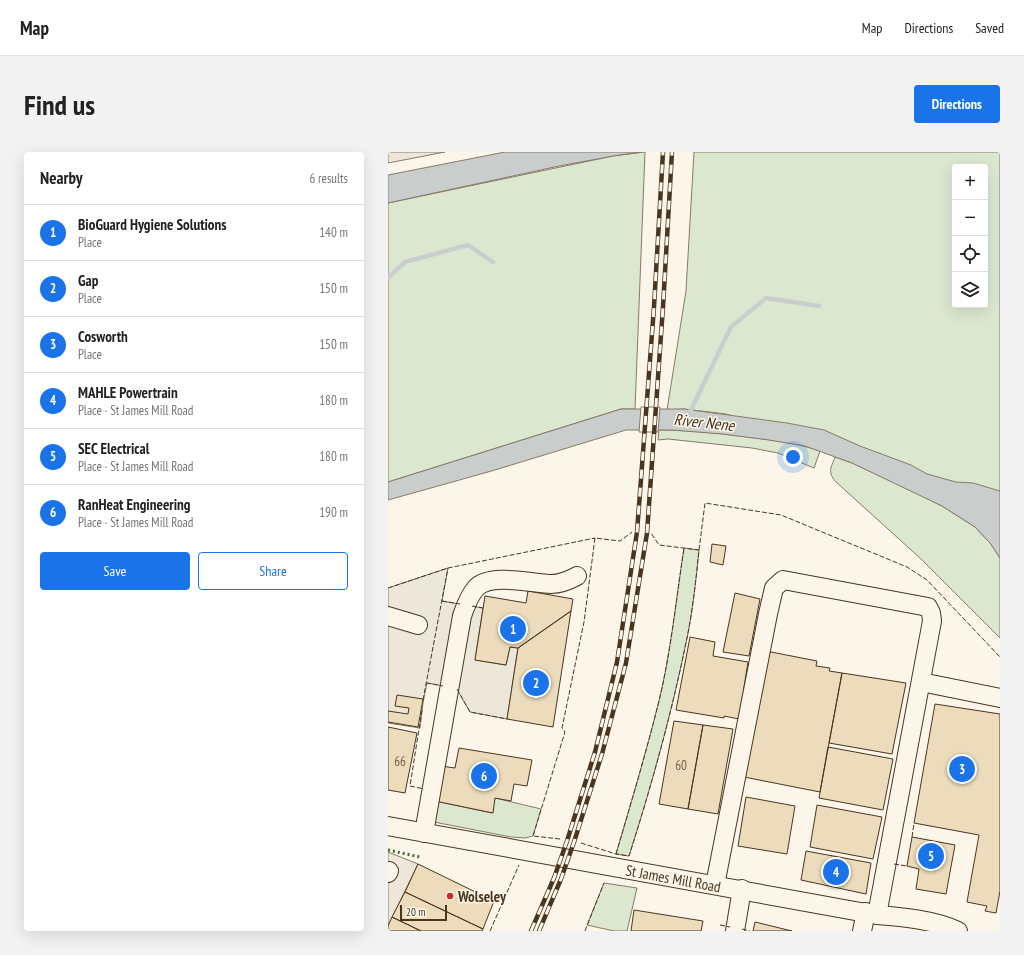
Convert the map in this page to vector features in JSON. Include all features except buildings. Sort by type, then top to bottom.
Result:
[{"type":"street","points":[[424,833],[462,616],[466,605],[476,588],[486,582],[502,579],[552,584],[566,582],[577,576]]},
{"type":"street","points":[[715,885],[774,588],[782,580],[928,607],[931,613],[932,621],[921,682],[871,913],[862,931]]},
{"type":"street","points":[[388,616],[418,624]]},
{"type":"street","points":[[921,682],[1000,698]]},
{"type":"street","name":"St James Mill Road","points":[[388,826],[871,913],[905,917],[958,931]]},
{"type":"street","points":[[735,931],[742,889]]},
{"type":"green space","points":[[645,152],[635,409],[621,409],[388,482],[388,203],[613,156]]},
{"type":"green space","points":[[694,152],[1000,152],[1000,539],[859,454],[726,414],[684,409],[667,410],[686,291]]},
{"type":"green space","points":[[659,430],[703,432],[757,438],[793,444],[820,451],[814,468],[778,453],[752,448],[668,439],[658,440]]},
{"type":"green space","points":[[835,457],[852,463],[942,506],[975,527],[990,543],[1000,558],[1000,638],[920,558],[833,479],[831,475],[831,467]]},
{"type":"green space","points":[[684,548],[699,550],[691,616],[675,693],[646,802],[629,856],[616,854],[659,701],[670,644]]},
{"type":"green space","points":[[495,798],[541,809],[533,836],[525,838],[511,837],[434,822],[435,801],[492,813]]},
{"type":"green space","points":[[604,883],[637,888],[627,931],[614,931],[587,925]]},
{"type":"shaded area","points":[[388,152],[445,152],[388,163]]},
{"type":"shaded area","points":[[448,568],[442,601],[483,608],[475,660],[506,665],[510,647],[518,648],[507,719],[470,712],[456,688],[427,683],[420,728],[388,723],[388,588]]},
{"type":"shaded area","points":[[388,852],[418,864],[388,926]]},
{"type":"water","points":[[505,152],[640,152],[559,166],[388,203],[388,175]]},
{"type":"water","name":"River Nene","points":[[621,409],[684,409],[787,423],[824,430],[860,446],[911,465],[927,474],[956,482],[973,483],[1000,491],[1000,558],[990,543],[975,527],[942,506],[852,463],[805,446],[722,434],[672,430],[626,430],[495,470],[388,500],[388,482]]},
{"type":"pier","points":[[641,407],[660,407],[658,432],[639,432]]},
{"type":"waterway","points":[[388,278],[405,262],[468,245],[493,262]]},
{"type":"waterway","name":"River Nene","points":[[689,414],[731,327],[766,298],[819,306]]},
{"type":"railway","points":[[531,931],[554,878],[567,841],[595,752],[617,662],[637,532],[654,307],[663,152]]},
{"type":"railway","points":[[539,931],[561,879],[574,842],[602,754],[626,663],[647,533],[672,152]]},
{"type":"hedge","points":[[388,850],[420,857]]},
{"type":"fence","points":[[699,550],[705,503],[781,515],[907,567],[927,580],[1000,657]]},
{"type":"fence","points":[[560,839],[533,836],[565,732],[562,728],[584,622],[595,538],[620,541],[632,532]]},
{"type":"fence","points":[[581,843],[616,854],[629,856],[646,802],[675,693],[691,616],[699,550],[659,545],[651,533]]},
{"type":"fence","points":[[388,588],[448,568],[595,538]]},
{"type":"fence","points":[[616,854],[659,701],[670,644],[684,548]]},
{"type":"fence","points":[[423,700],[448,568]]},
{"type":"fence","points":[[442,601],[460,604]]},
{"type":"fence","points":[[472,606],[483,608]]},
{"type":"fence","points":[[426,683],[443,686]]},
{"type":"fence","points":[[457,689],[470,712],[507,719]]},
{"type":"fence","points":[[422,710],[410,786],[424,789]]},
{"type":"fence","points":[[912,837],[914,823]]},
{"type":"fence","points":[[894,864],[907,866]]},
{"type":"fence","points":[[490,931],[519,865]]},
{"type":"fence","points":[[585,931],[604,883]]},
{"type":"fence","points":[[720,925],[730,927]]},
{"type":"fence","points":[[742,929],[750,931]]},
{"type":"place","name":"BioGuard Hygiene Solutions","points":[[513,629]]},
{"type":"place","name":"Gap","points":[[536,683]]},
{"type":"place","name":"Cosworth","points":[[962,769]]},
{"type":"place","name":"RanHeat Engineering","points":[[484,776]]},
{"type":"place","name":"SEC Electrical","points":[[931,856]]},
{"type":"place","name":"MAHLE Powertrain","points":[[836,872]]},
{"type":"place","name":"Wolseley","points":[[450,896]]}]
